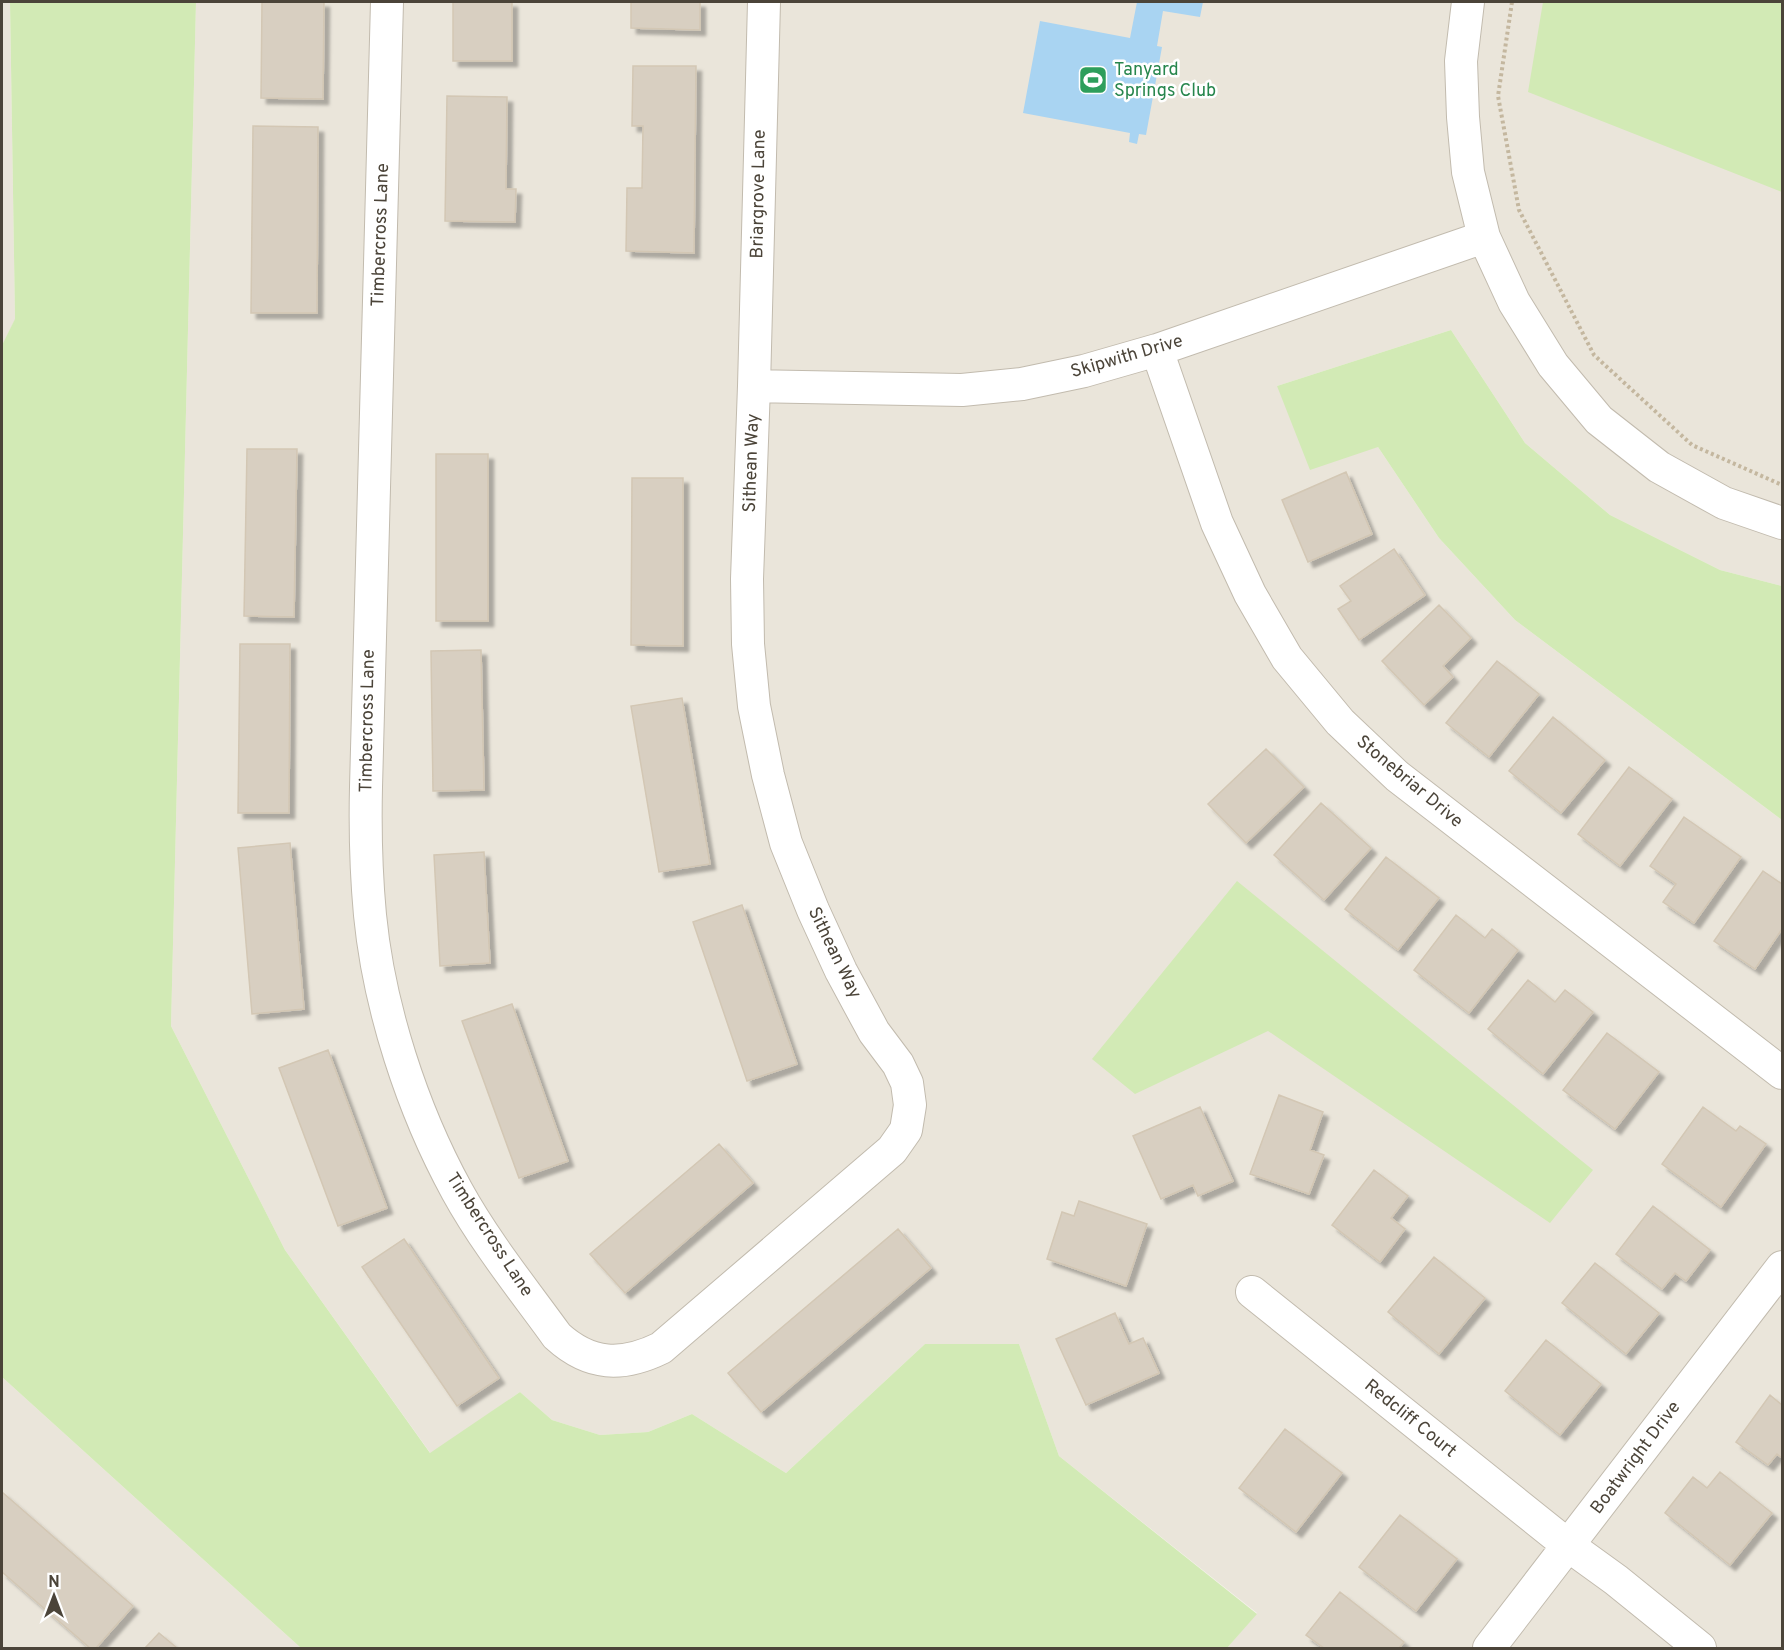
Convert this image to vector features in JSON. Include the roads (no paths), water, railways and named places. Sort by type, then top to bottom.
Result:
[{"type":"street","name":"Timbercross Lane","points":[[387,2],[365,847],[370,917],[380,978],[394,1037],[411,1091],[457,1191],[491,1245],[557,1336],[570,1348],[587,1357],[608,1362]]},
{"type":"street","name":"Briargrove Lane","points":[[754,386],[764,2]]},
{"type":"street","points":[[1468,2],[1461,61],[1468,172],[1484,237],[1514,302],[1553,365],[1599,420],[1659,467],[1724,503],[1782,523]]},
{"type":"street","name":"Skipwith Drive","points":[[754,386],[974,389],[1022,384],[1084,371],[1157,350],[1484,237]]},
{"type":"street","name":"Stonebriar Drive","points":[[1157,350],[1217,522],[1250,594],[1287,658],[1340,722],[1397,776],[1782,1073]]},
{"type":"street","name":"Sithean Way","points":[[608,1362],[645,1356],[661,1348],[892,1150],[906,1130],[910,1105],[907,1083],[898,1064],[874,1032],[841,971],[813,910],[786,843],[768,775],[754,706],[748,644],[747,579],[754,386]]},
{"type":"street","name":"Boatwright Drive","points":[[1489,1648],[1782,1267]]},
{"type":"street","name":"Redcliff Court","points":[[1252,1292],[1700,1648]]},
{"type":"water","name":"Tanyard Springs Club","points":[[1137,2],[1203,2],[1200,17],[1163,11],[1157,46],[1162,47],[1146,135],[1139,134],[1137,144],[1129,142],[1130,133],[1023,113],[1040,21],[1130,38]]},
{"type":"place","name":"Tanyard Springs Club","points":[[1093,80]]}]
